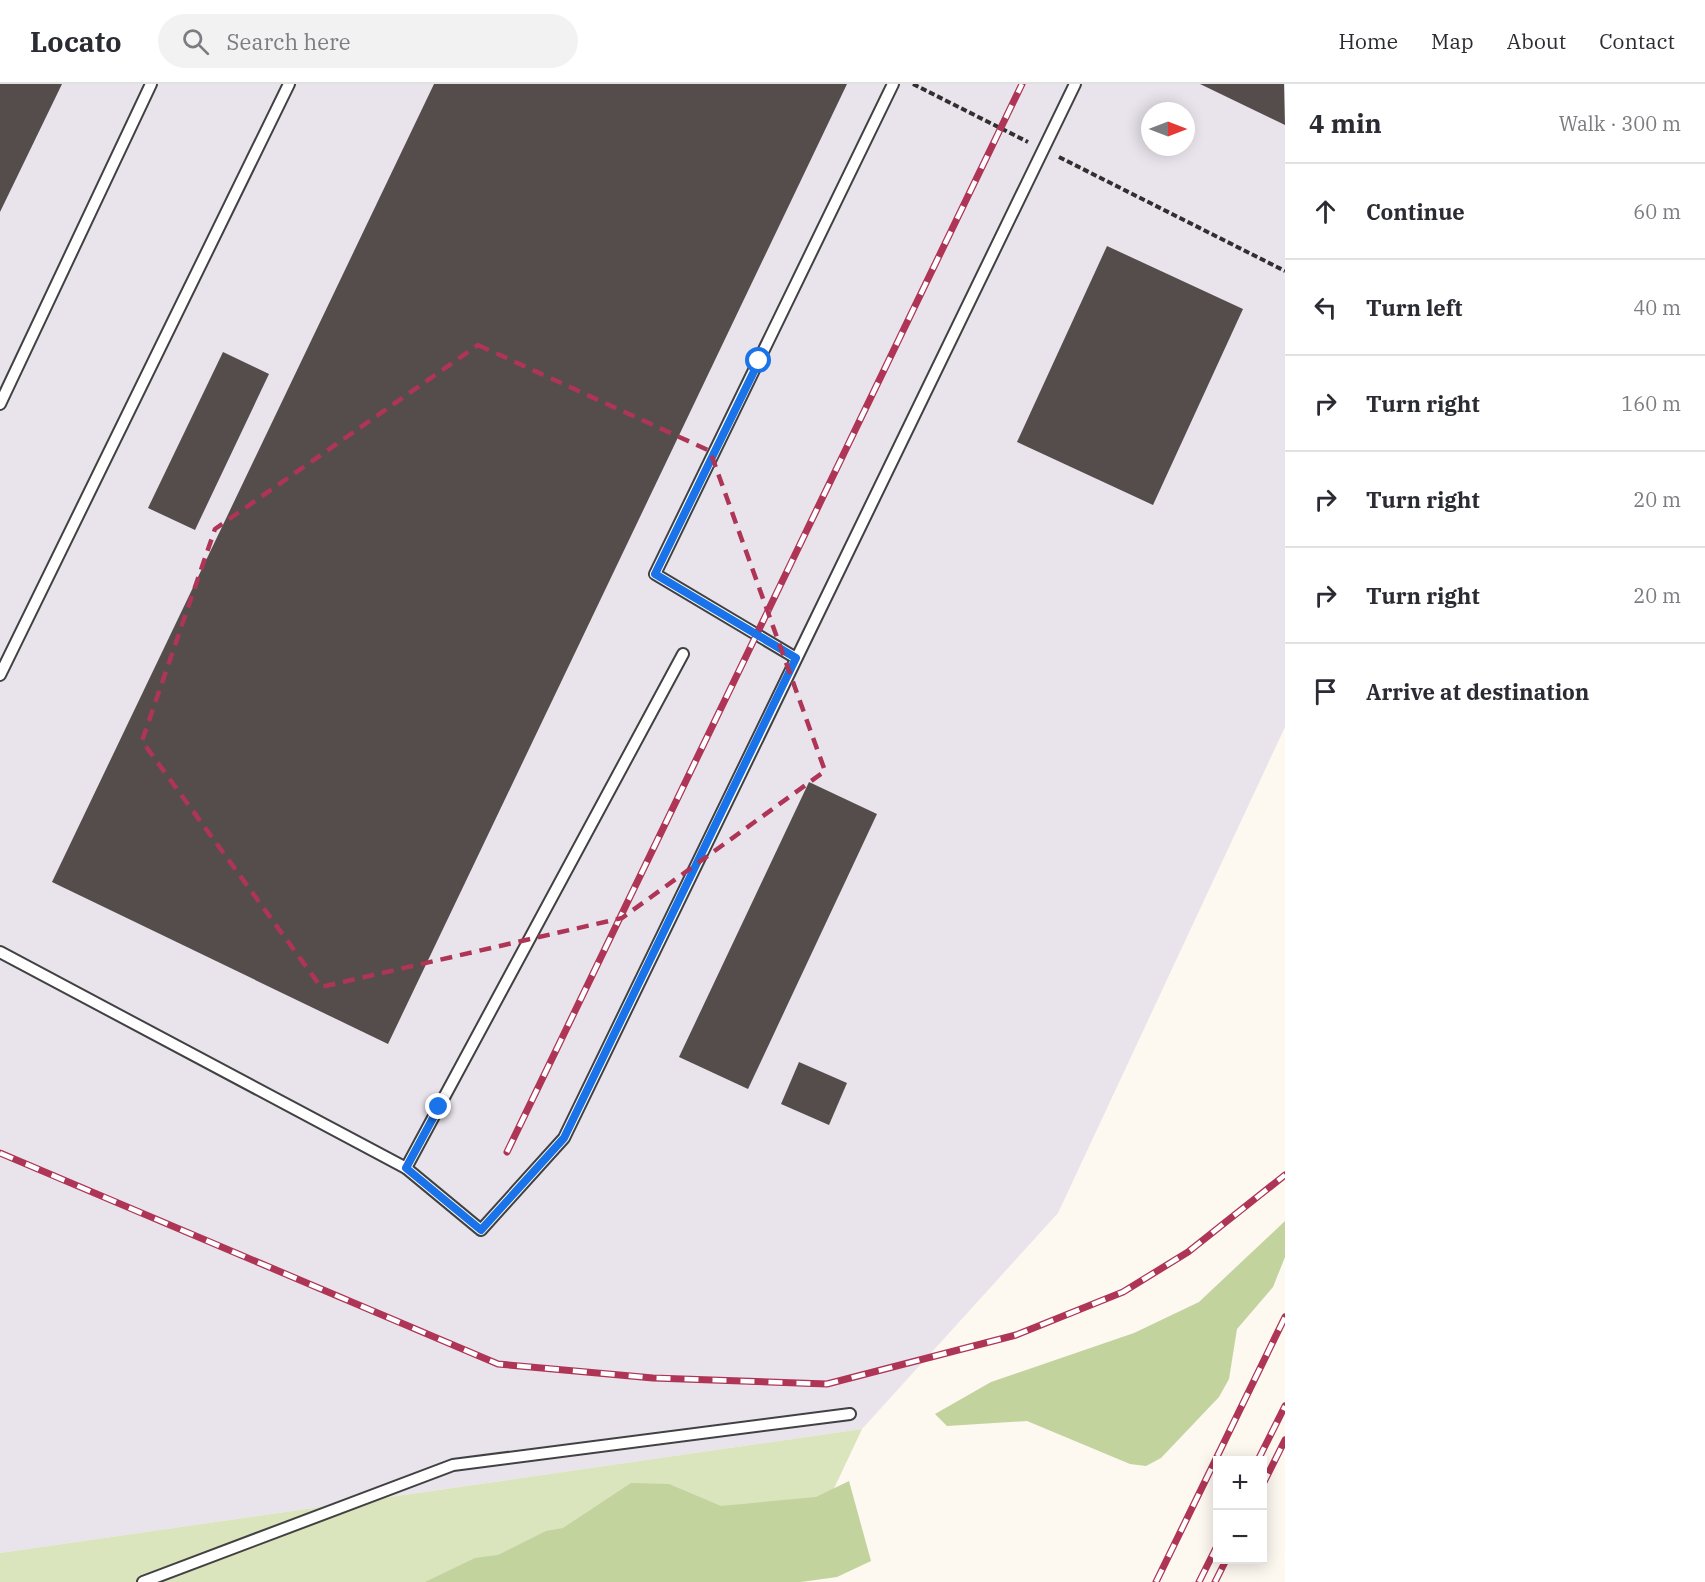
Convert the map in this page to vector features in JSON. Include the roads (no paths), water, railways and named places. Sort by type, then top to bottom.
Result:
[{"type":"lane","points":[[0,404],[151,84]]},
{"type":"lane","points":[[0,675],[289,84]]},
{"type":"lane","points":[[796,658],[655,574],[893,84]]},
{"type":"lane","points":[[0,952],[406,1168],[481,1230],[564,1138],[1075,84]]},
{"type":"lane","points":[[406,1168],[683,654]]},
{"type":"lane","points":[[142,1582],[453,1466],[850,1414]]},
{"type":"railway","points":[[507,1152],[1022,84]]},
{"type":"railway","points":[[0,1153],[498,1364],[653,1378],[827,1384],[1016,1335],[1123,1292],[1188,1252],[1285,1175]]},
{"type":"railway","points":[[1156,1582],[1285,1317]]},
{"type":"railway","points":[[1260,1456],[1285,1406]]},
{"type":"railway","points":[[1267,1476],[1285,1440]]},
{"type":"railway","points":[[1199,1582],[1213,1554]]},
{"type":"railway","points":[[1215,1582],[1224,1564]]}]
